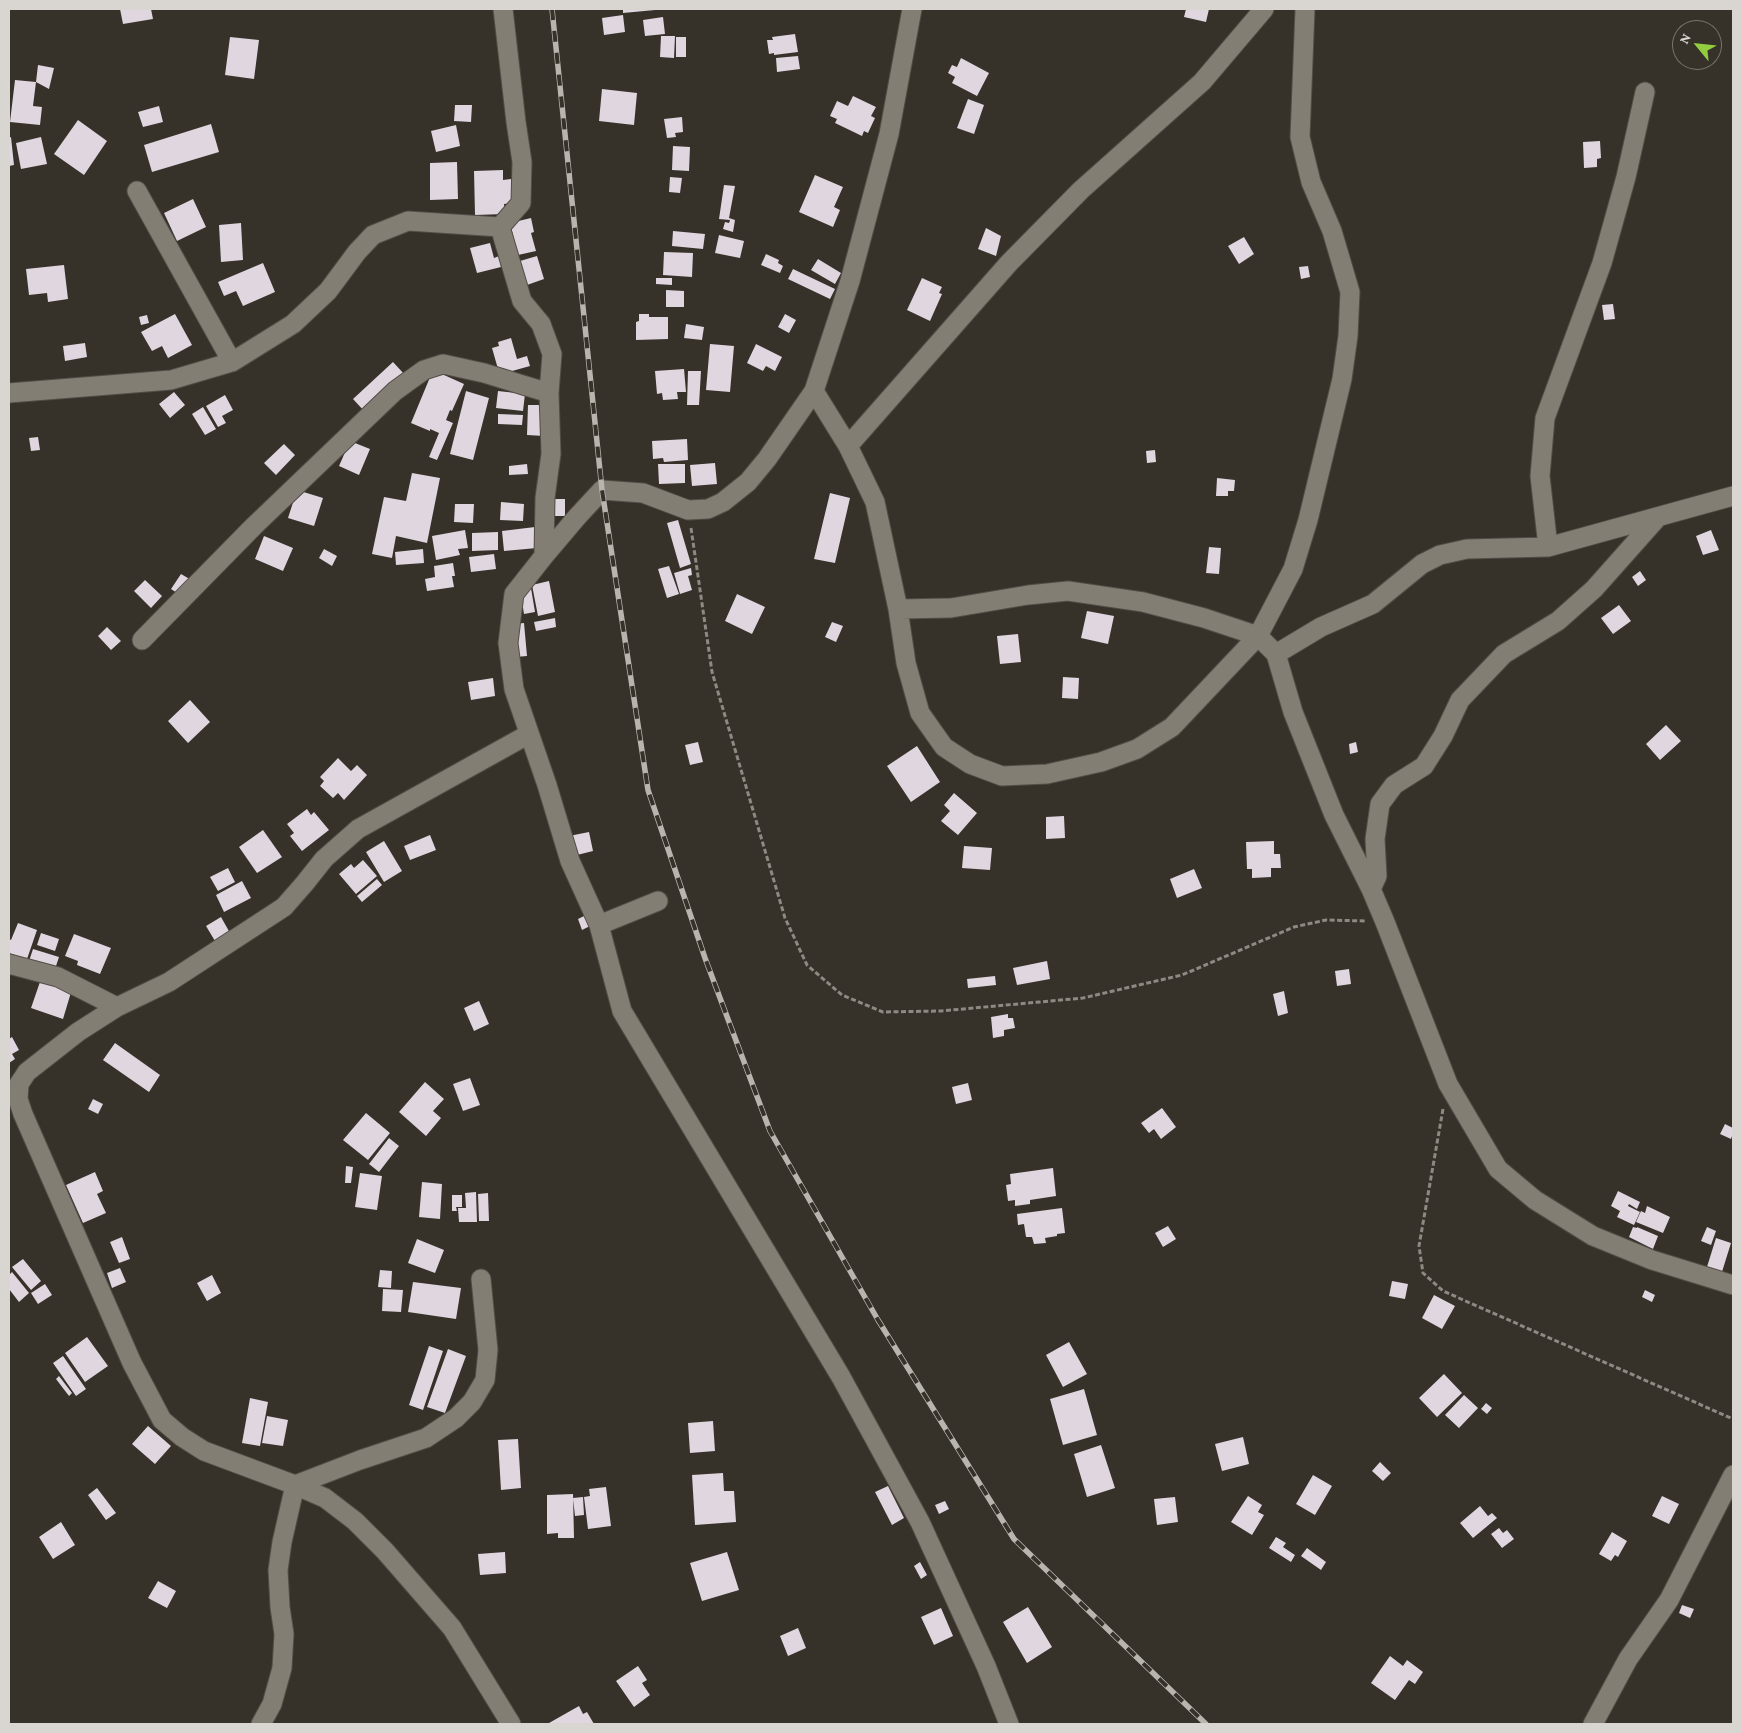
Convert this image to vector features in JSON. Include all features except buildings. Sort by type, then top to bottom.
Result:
[{"type":"street","points":[[500,227],[521,203],[522,162],[502,9]]},
{"type":"street","points":[[912,9],[888,134],[850,281],[814,392],[768,459],[748,482],[723,502],[708,509],[688,510],[643,493],[602,490],[544,556],[514,594],[508,643],[514,689],[548,785],[570,861],[599,925],[622,1011],[846,1386],[920,1522],[986,1666],[1009,1724]]},
{"type":"street","points":[[848,446],[1009,263],[1081,190],[1202,82],[1264,9]]},
{"type":"street","points":[[814,392],[848,446],[875,502],[898,609],[906,663],[920,713],[944,747],[970,764],[1002,776],[1047,774],[1101,762],[1137,749],[1172,727],[1258,636],[1293,569],[1308,520],[1342,379],[1348,336],[1350,292],[1332,231],[1310,182],[1300,137],[1305,9]]},
{"type":"street","points":[[1548,547],[1540,476],[1546,418],[1602,263],[1626,177],[1644,92]]},
{"type":"street","points":[[137,191],[232,362]]},
{"type":"street","points":[[9,393],[171,380],[232,362],[292,324],[328,291],[357,252],[374,235],[408,221],[500,227]]},
{"type":"street","points":[[500,227],[522,301],[541,324],[552,354],[549,393],[551,454],[545,498],[544,556]]},
{"type":"street","points":[[142,640],[254,526],[395,391],[424,370],[443,364],[484,372],[549,393]]},
{"type":"street","points":[[1276,654],[1321,627],[1373,604],[1422,564],[1440,555],[1467,549],[1548,547],[1733,496]]},
{"type":"street","points":[[1370,889],[1377,876],[1375,839],[1380,804],[1394,785],[1424,766],[1444,736],[1460,700],[1504,654],[1558,621],[1594,589],[1658,517]]},
{"type":"street","points":[[898,609],[951,608],[1068,590],[1143,602],[1204,618],[1258,636],[1276,654],[1293,712],[1331,806],[1385,922],[1448,1084],[1498,1169],[1535,1200],[1593,1236],[1652,1260],[1733,1285]]},
{"type":"street","points":[[510,1724],[484,1677],[452,1628],[355,1521],[325,1498],[204,1451],[182,1437],[162,1420],[132,1363],[23,1114],[18,1098],[19,1084],[27,1072],[78,1032],[117,1007],[169,982],[284,907],[324,859],[358,829],[529,734]]},
{"type":"street","points":[[599,925],[658,901]]},
{"type":"street","points":[[9,964],[58,977],[117,1007]]},
{"type":"street","points":[[295,1485],[360,1460],[426,1438],[456,1418],[472,1402],[485,1380],[488,1350],[482,1279]]},
{"type":"street","points":[[1593,1724],[1628,1660],[1670,1600],[1733,1475]]},
{"type":"street","points":[[261,1724],[272,1704],[282,1668],[284,1634],[278,1570],[282,1542],[295,1485]]},
{"type":"path","points":[[688,510],[712,672],[785,918],[806,965],[842,995],[883,1012],[940,1011],[1083,998],[1182,975],[1294,927],[1326,920],[1385,922]]},
{"type":"path","points":[[1448,1084],[1419,1246],[1423,1273],[1443,1292],[1733,1418]]},
{"type":"railway","points":[[552,9],[602,490],[648,790],[705,958],[770,1131],[878,1320],[1014,1539],[1206,1724]]}]
